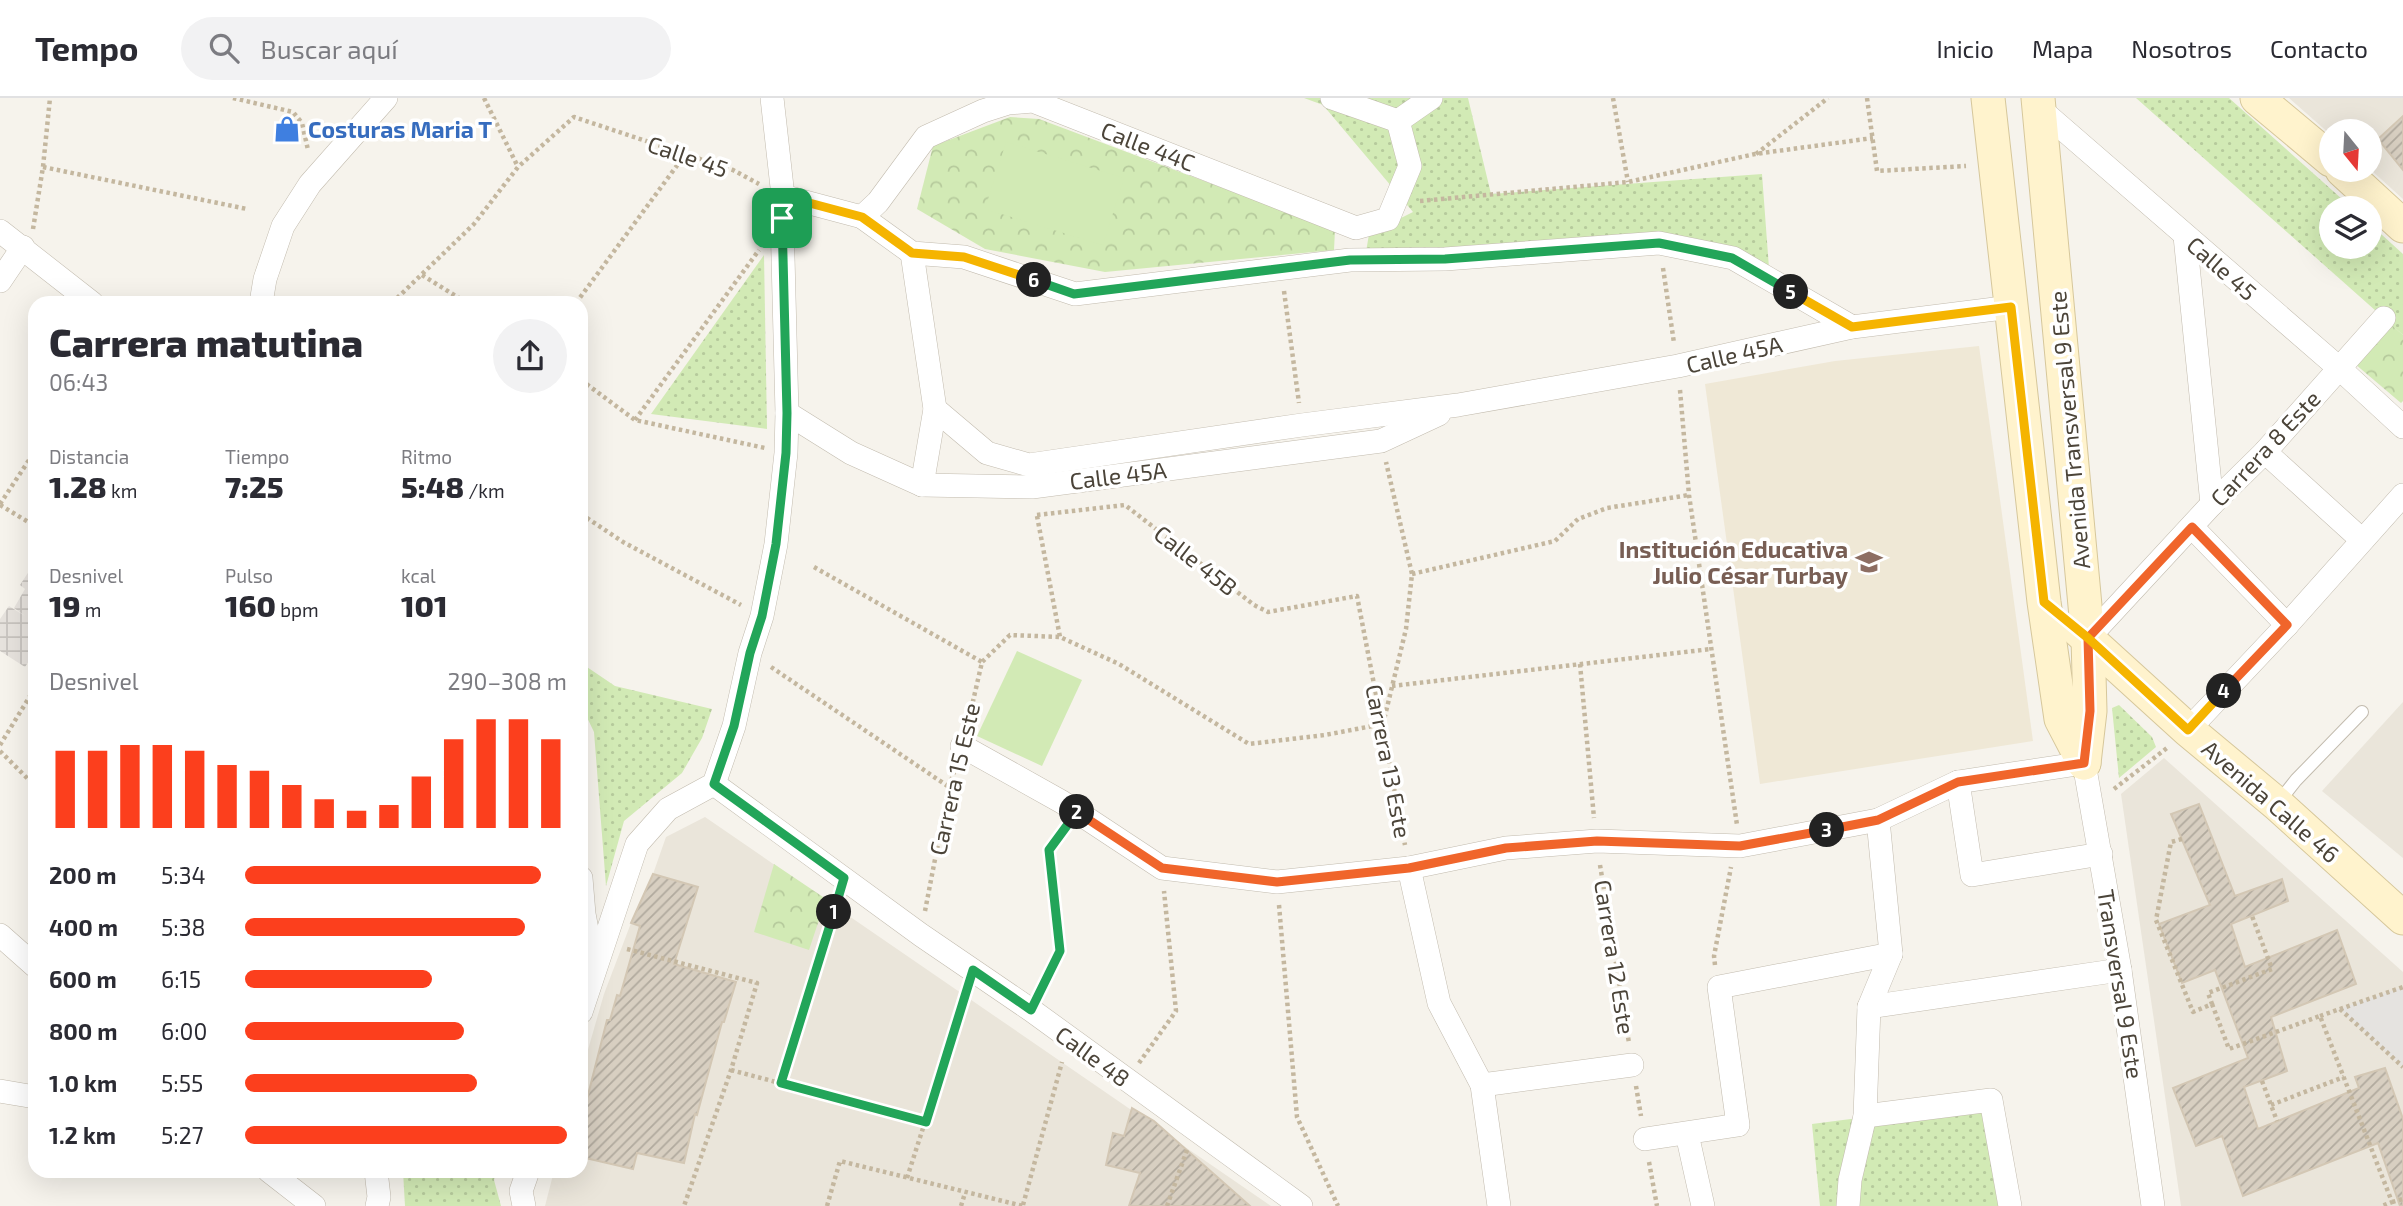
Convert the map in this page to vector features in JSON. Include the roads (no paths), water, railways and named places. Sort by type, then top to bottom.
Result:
[{"type":"main road","points":[[1988,98],[2044,602],[2061,719],[2084,763]]},
{"type":"main road","points":[[2257,98],[2319,150]]},
{"type":"main road","name":"Avenida Transversal 9 Este","points":[[2039,104],[2088,638],[2090,711],[2084,763]]},
{"type":"main road","points":[[2355,182],[2403,226]]},
{"type":"main road","name":"Avenida Calle 46","points":[[2044,602],[2088,638],[2178,739],[2277,804],[2403,918]]},
{"type":"street","points":[[262,296],[265,279],[283,226],[310,184],[386,98]]},
{"type":"street","points":[[588,991],[637,844],[668,809],[714,784],[734,726],[750,653],[762,616],[776,544],[786,453],[787,413],[783,207],[772,98]]},
{"type":"street","points":[[1332,98],[1398,121]]},
{"type":"street","points":[[1398,121],[1432,98]]},
{"type":"street","name":"Calle 44C","points":[[862,217],[878,202],[926,137],[984,111],[1008,103],[1033,101],[1356,228]]},
{"type":"street","name":"Calle 45","points":[[2039,104],[2403,427]]},
{"type":"street","points":[[1350,260],[1356,228],[1392,211],[1410,166],[1398,121]]},
{"type":"street","points":[[783,207],[862,217],[912,253],[964,257],[1074,294],[1350,260],[1445,259],[1659,243],[1732,258],[1852,327]]},
{"type":"street","points":[[0,231],[83,296]]},
{"type":"street","points":[[2185,236],[2212,504]]},
{"type":"street","points":[[0,281],[23,247]]},
{"type":"street","points":[[912,253],[935,409],[922,485]]},
{"type":"street","name":"Calle 45A","points":[[935,409],[987,453],[1030,476],[1302,425],[1458,405],[1678,366],[1852,327],[2011,307]]},
{"type":"street","name":"Carrera 8 Este","points":[[2088,638],[2212,504],[2266,452],[2384,318]]},
{"type":"street","name":"Calle 45A","points":[[787,413],[851,453],[922,485],[1381,441],[1458,405]]},
{"type":"street","points":[[1377,415],[1381,441]]},
{"type":"street","points":[[2266,452],[2362,540]]},
{"type":"street","points":[[2178,739],[2287,625],[2403,495]]},
{"type":"street","points":[[2192,527],[2287,625]]},
{"type":"street","points":[[962,746],[1077,811],[1162,868],[1277,882],[1409,868],[1506,848],[1597,841],[1740,846],[1878,820],[1958,782],[2084,763]]},
{"type":"street","name":"Transversal 9 Este","points":[[2084,763],[2120,970],[2153,1206]]},
{"type":"street","points":[[1958,782],[1972,876],[2101,854]]},
{"type":"street","name":"Calle 48","points":[[714,784],[1301,1206]]},
{"type":"street","points":[[1848,1206],[1850,1180],[1865,1116],[1869,1007],[1891,954],[1878,820]]},
{"type":"street","name":"Carrera 13 Este","points":[[1409,868],[1439,1003],[1482,1085],[1499,1206]]},
{"type":"street","points":[[0,935],[28,960]]},
{"type":"street","points":[[588,935],[595,970]]},
{"type":"street","points":[[1645,1139],[1738,1125],[1719,987],[1891,954]]},
{"type":"street","points":[[1869,1007],[2120,970]]},
{"type":"street","points":[[1482,1085],[1632,1065]]},
{"type":"street","points":[[0,1091],[28,1096]]},
{"type":"street","points":[[1865,1116],[1991,1100],[2010,1206]]},
{"type":"street","points":[[1687,1133],[1703,1206]]},
{"type":"street","points":[[278,1178],[314,1206]]},
{"type":"street","points":[[377,1178],[377,1206]]},
{"type":"street","points":[[524,1206],[522,1191],[526,1178]]},
{"type":"lane","points":[[2277,804],[2296,780],[2362,712]]},
{"type":"place","name":"Costuras Maria T","points":[[287,129]]},
{"type":"place","name":"Institución Educativa Julio César Turbay","points":[[1869,562]]}]
